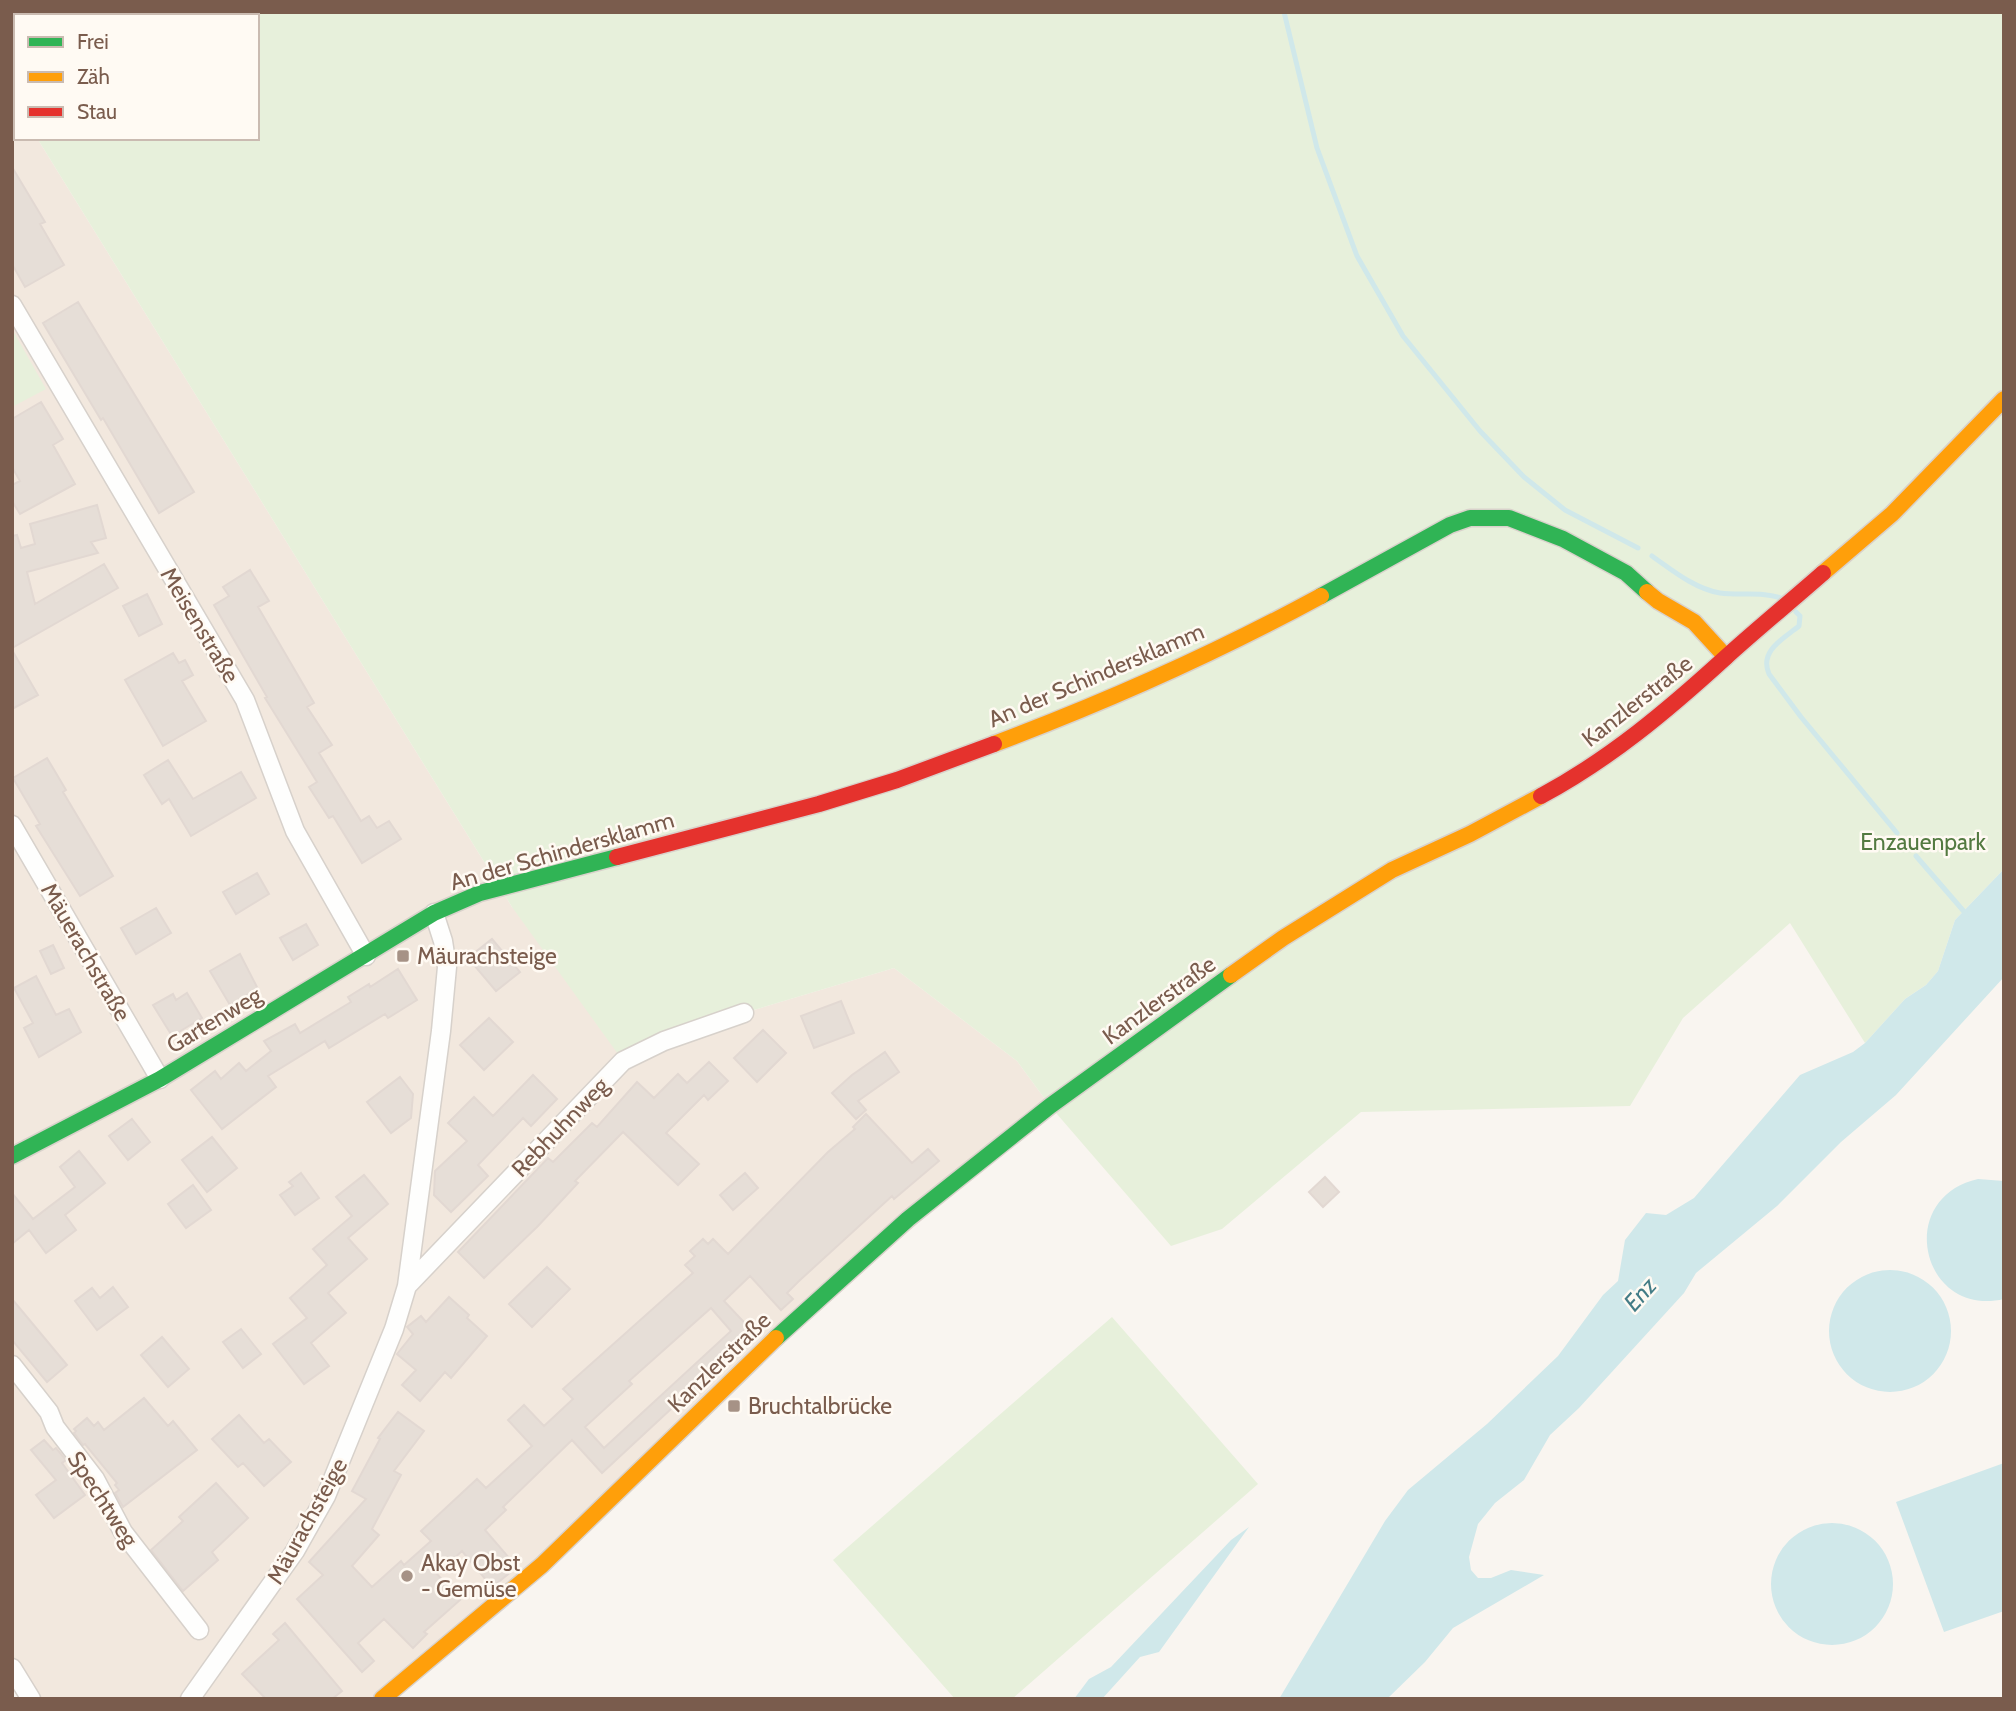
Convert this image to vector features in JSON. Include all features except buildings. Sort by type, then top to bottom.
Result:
[{"type":"street","name":"Meisenstraße","points":[[13,310],[245,700],[295,831],[366,956]]},
{"type":"street","name":"Kanzlerstraße","points":[[382,1699],[542,1565],[775,1339],[908,1219],[1050,1106],[1283,938],[1392,870],[1470,834],[1565,783],[1634,737],[1686,695],[1726,657],[1892,514],[1975,432],[2004,399]]},
{"type":"street","name":"An der Schindersklamm","points":[[434,913],[480,893],[819,804],[897,780],[1012,737],[1127,691],[1280,618],[1450,525],[1470,518],[1509,518],[1531,524],[1596,556],[1626,573],[1658,601],[1694,622],[1726,657]]},
{"type":"street","name":"Mäuerachstraße","points":[[12,825],[160,1079]]},
{"type":"street","name":"Gartenweg","points":[[12,1156],[160,1079],[434,913]]},
{"type":"street","name":"Mäurachsteige","points":[[190,1699],[295,1551],[327,1496],[394,1329],[407,1286],[441,1031],[447,967],[443,941],[434,913]]},
{"type":"street","name":"Rebhuhnweg","points":[[407,1286],[623,1061],[664,1041],[744,1013]]},
{"type":"street","name":"Spechtweg","points":[[12,1365],[49,1412],[55,1427],[94,1479],[122,1532],[199,1630]]},
{"type":"street","points":[[12,1668],[31,1699]]},
{"type":"shaded area","points":[[12,98],[14,140],[38,140],[512,907],[744,1013],[894,968],[1017,1061],[1050,1106],[382,1699],[31,1699],[12,1668]]},
{"type":"green space","name":"Enzauenpark","points":[[12,12],[2004,12],[2004,869],[1955,920],[1938,971],[1926,985],[1905,999],[1865,1043],[1790,923],[1683,1018],[1630,1106],[1361,1112],[1222,1229],[1171,1246],[1050,1106],[1017,1061],[894,968],[744,1013],[623,1061],[512,907],[38,140],[259,140],[259,14],[14,14],[14,101]]},
{"type":"green space","points":[[12,329],[46,389],[12,407]]},
{"type":"green space","points":[[1112,1317],[1258,1484],[1012,1699],[955,1699],[833,1560]]},
{"type":"water","name":"Enz","points":[[2004,869],[2004,977],[1896,1095],[1841,1142],[1777,1206],[1696,1273],[1684,1293],[1579,1408],[1550,1435],[1524,1480],[1495,1503],[1478,1524],[1469,1557],[1471,1570],[1478,1578],[1491,1578],[1511,1570],[1544,1575],[1453,1628],[1425,1662],[1387,1699],[1279,1699],[1385,1521],[1408,1490],[1487,1424],[1558,1356],[1603,1295],[1618,1281],[1625,1240],[1646,1213],[1666,1215],[1694,1198],[1800,1075],[1853,1052],[1865,1043],[1905,999],[1926,985],[1938,971],[1955,920]]},
{"type":"water","points":[[1978,1179],[2004,1181],[2004,1299],[1976,1300],[1953,1291],[1937,1274],[1928,1253],[1927,1230],[1935,1208],[1952,1190]]},
{"type":"water","points":[[1890,1270],[1913,1274],[1933,1288],[1947,1308],[1951,1331],[1947,1354],[1933,1374],[1913,1388],[1890,1392],[1867,1388],[1847,1374],[1833,1354],[1829,1331],[1833,1308],[1847,1288],[1867,1274]]},
{"type":"water","points":[[2004,1463],[2004,1611],[1944,1632],[1896,1502]]},
{"type":"water","points":[[1832,1523],[1856,1527],[1875,1541],[1889,1560],[1893,1584],[1889,1608],[1875,1627],[1856,1641],[1832,1645],[1808,1641],[1789,1627],[1775,1608],[1771,1584],[1775,1560],[1789,1541],[1808,1527]]},
{"type":"water","points":[[1249,1527],[1159,1652],[1140,1657],[1102,1699],[1074,1699],[1089,1679],[1111,1667],[1231,1540]]},
{"type":"waterway","points":[[1284,12],[1317,148],[1357,256],[1403,336],[1480,431],[1524,477],[1565,510],[1638,548]]},
{"type":"waterway","points":[[1652,556],[1684,578],[1711,591],[1781,598]]},
{"type":"waterway","points":[[1796,612],[1800,616],[1799,626],[1770,652],[1767,659],[1769,674],[1897,833]]},
{"type":"waterway","points":[[1916,856],[1967,915]]},
{"type":"traffic: fast","points":[[1321,596],[1450,525],[1470,518],[1509,518],[1563,539],[1626,573],[1647,592]]},
{"type":"traffic: fast","points":[[12,1156],[160,1079],[434,913],[480,893],[617,857]]},
{"type":"traffic: fast","points":[[776,1338],[908,1219],[1050,1106],[1231,975]]},
{"type":"traffic: slow","points":[[1823,573],[1892,514],[2004,399]]},
{"type":"traffic: slow","points":[[1647,592],[1694,622],[1726,657]]},
{"type":"traffic: slow","points":[[994,744],[1160,676],[1321,596]]},
{"type":"traffic: slow","points":[[1231,975],[1283,938],[1392,870],[1470,834],[1541,796]]},
{"type":"traffic: slow","points":[[382,1699],[542,1565],[776,1338]]},
{"type":"traffic: jam","points":[[1541,796],[1638,733],[1823,573]]},
{"type":"traffic: jam","points":[[617,857],[819,804],[897,780],[994,744]]},
{"type":"place","name":"Mäurachsteige","points":[[403,956]]},
{"type":"place","name":"Bruchtalbrücke","points":[[734,1406]]},
{"type":"place","name":"Akay Obst - Gemüse","points":[[407,1576]]}]
